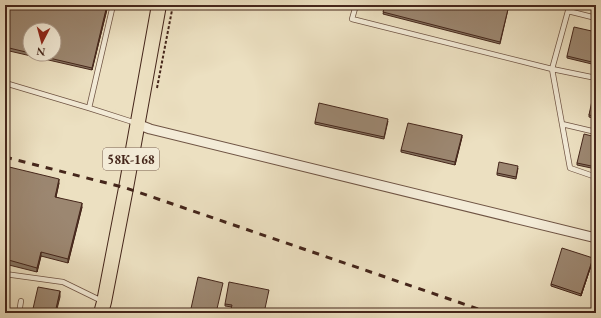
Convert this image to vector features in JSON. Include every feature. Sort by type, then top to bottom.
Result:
[{"type":"main road","name":"58К-168","points":[[102,308],[126,188],[159,5]]},
{"type":"street","points":[[137,124],[596,238]]},
{"type":"lane","points":[[89,108],[113,5]]},
{"type":"lane","points":[[356,5],[352,19],[552,69],[596,78]]},
{"type":"lane","points":[[569,5],[552,69],[570,168],[596,177]]},
{"type":"lane","points":[[568,11],[596,18]]},
{"type":"lane","points":[[5,83],[137,124]]},
{"type":"lane","points":[[562,124],[596,132]]},
{"type":"lane","points":[[5,274],[63,282],[102,308]]},
{"type":"lane","points":[[19,313],[21,301]]},
{"type":"path","points":[[157,90],[173,5]]},
{"type":"building","points":[[5,5],[107,5],[92,68],[62,61],[62,22],[22,22],[22,51],[5,47]]},
{"type":"building","points":[[385,5],[509,5],[500,42],[383,12]]},
{"type":"building","points":[[574,27],[596,32],[596,63],[567,56]]},
{"type":"building","points":[[594,91],[596,92],[596,117],[589,115]]},
{"type":"building","points":[[319,103],[388,119],[384,137],[315,122]]},
{"type":"building","points":[[408,123],[462,135],[455,162],[401,150]]},
{"type":"building","points":[[584,134],[596,137],[596,167],[577,163]]},
{"type":"building","points":[[499,162],[518,166],[516,177],[497,173]]},
{"type":"building","points":[[5,166],[59,179],[55,197],[82,203],[68,259],[41,252],[37,268],[5,259]]},
{"type":"building","points":[[562,248],[593,258],[581,294],[551,284]]},
{"type":"building","points":[[198,277],[223,283],[216,313],[190,313]]},
{"type":"building","points":[[229,282],[269,290],[264,313],[230,313],[232,305],[225,304]]},
{"type":"building","points":[[38,287],[60,291],[55,313],[32,313]]},
{"type":"railway","points":[[5,157],[126,188],[490,313]]}]
